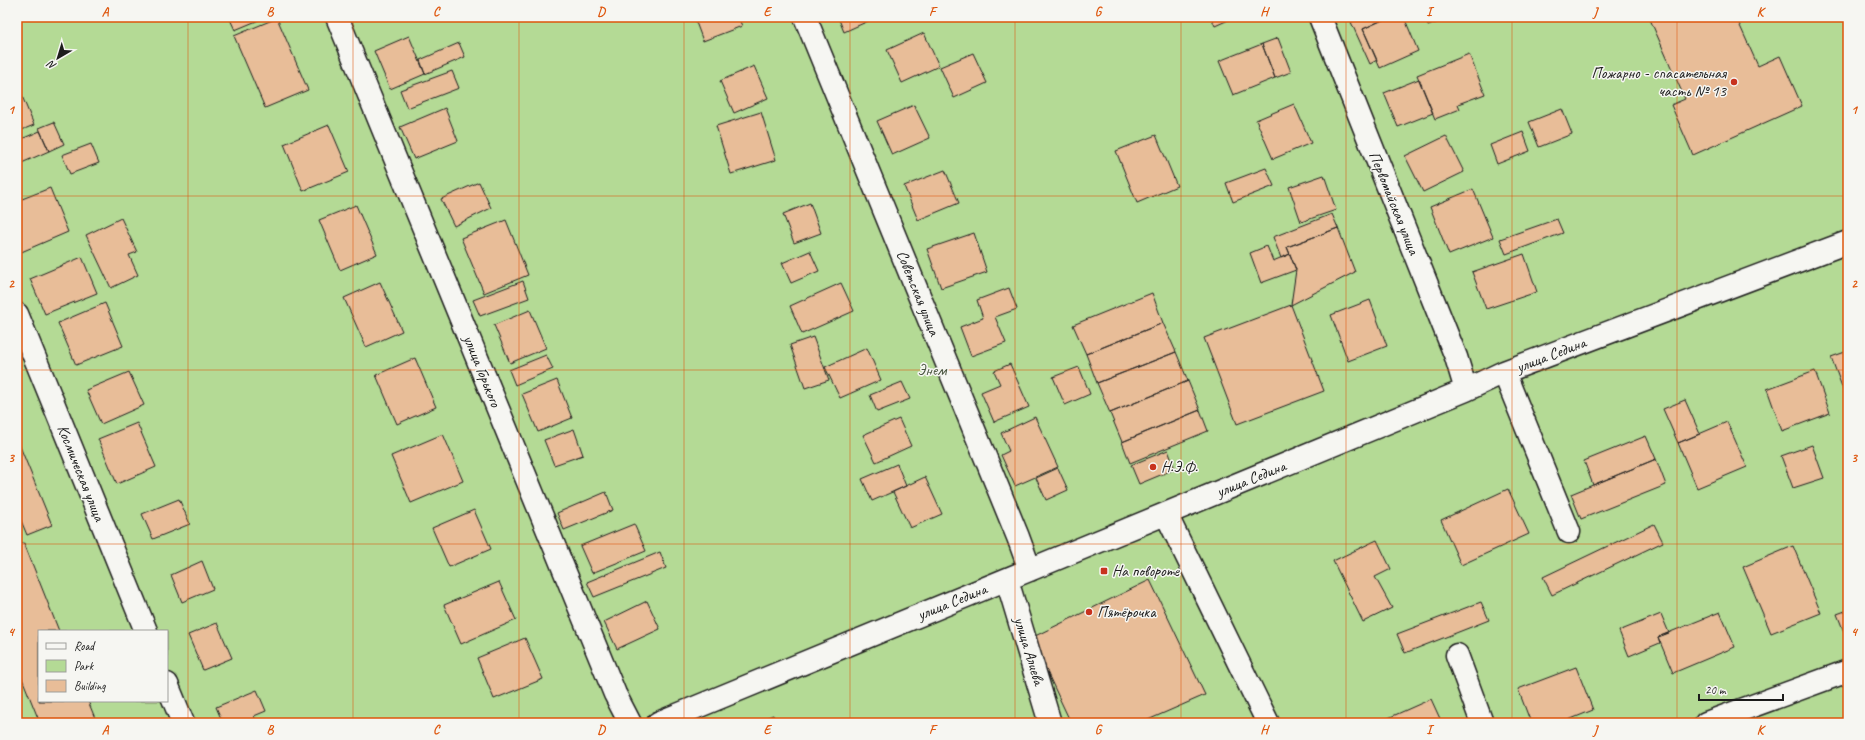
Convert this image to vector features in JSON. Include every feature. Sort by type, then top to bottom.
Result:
[{"type":"street","name":"улица Горького","points":[[337,17],[612,687],[630,723]]},
{"type":"street","name":"Советская улица","points":[[805,17],[1018,537],[1030,570]]},
{"type":"street","name":"Первомайская улица","points":[[1320,17],[1453,350],[1466,390]]},
{"type":"street","name":"улица Седина","points":[[658,723],[698,715],[1030,570],[1466,390],[1504,372],[1848,242]]},
{"type":"street","name":"Космическая улица","points":[[17,314],[146,630]]},
{"type":"street","points":[[1504,372],[1569,532]]},
{"type":"street","points":[[1166,514],[1268,723]]},
{"type":"street","name":"улица Алиева","points":[[1008,580],[1050,723]]},
{"type":"street","points":[[1457,655],[1482,723]]},
{"type":"street","points":[[1706,723],[1848,671]]},
{"type":"street","points":[[168,686],[183,723]]},
{"type":"green space","name":"Энем","points":[[17,17],[1848,17],[1848,723],[17,723]]},
{"type":"building","points":[[229,17],[266,17],[235,30]]},
{"type":"building","points":[[694,17],[738,17],[742,26],[703,41]]},
{"type":"building","points":[[838,17],[877,17],[844,32]]},
{"type":"building","points":[[1211,17],[1235,17],[1215,26]]},
{"type":"building","points":[[1363,17],[1389,17],[1363,29],[1377,60],[1370,64],[1351,22]]},
{"type":"building","points":[[1389,17],[1404,17],[1418,51],[1380,68],[1363,29]]},
{"type":"building","points":[[1424,17],[1440,17],[1441,21],[1428,26]]},
{"type":"building","name":"Пожарно - спасательная часть № 13","points":[[1649,17],[1736,17],[1758,66],[1780,56],[1802,106],[1693,155],[1671,105],[1685,99]]},
{"type":"building","points":[[277,18],[308,90],[265,108],[234,36]]},
{"type":"building","points":[[924,33],[939,66],[902,83],[887,50]]},
{"type":"building","points":[[409,36],[425,74],[390,89],[374,51]]},
{"type":"building","points":[[1278,38],[1291,72],[1275,78],[1262,44]]},
{"type":"building","points":[[459,43],[465,57],[425,74],[420,60]]},
{"type":"building","points":[[1262,44],[1275,78],[1233,95],[1219,61]]},
{"type":"building","points":[[973,53],[987,83],[954,98],[940,67]]},
{"type":"building","points":[[1469,54],[1485,94],[1458,104],[1460,109],[1435,119],[1417,75]]},
{"type":"building","points":[[754,66],[768,98],[734,113],[720,81]]},
{"type":"building","points":[[452,71],[459,88],[407,108],[400,90]]},
{"type":"building","points":[[1419,79],[1433,113],[1398,127],[1384,93]]},
{"type":"building","points":[[17,84],[34,125],[17,132]]},
{"type":"building","points":[[1294,104],[1311,143],[1273,159],[1256,120]]},
{"type":"building","points":[[914,105],[930,138],[892,155],[877,121]]},
{"type":"building","points":[[445,108],[458,141],[414,159],[400,127]]},
{"type":"building","points":[[1562,109],[1572,134],[1539,147],[1529,122]]},
{"type":"building","points":[[761,112],[776,160],[731,174],[716,126]]},
{"type":"building","points":[[54,122],[64,144],[49,151],[39,128]]},
{"type":"building","points":[[329,125],[349,172],[303,191],[284,144]]},
{"type":"building","points":[[40,131],[49,151],[17,165],[17,141]]},
{"type":"building","points":[[1523,132],[1530,151],[1497,164],[1490,145]]},
{"type":"building","points":[[1156,135],[1177,186],[1137,203],[1116,151]]},
{"type":"building","points":[[1446,136],[1464,172],[1423,192],[1405,156]]},
{"type":"building","points":[[91,144],[99,163],[70,174],[62,155]]},
{"type":"building","points":[[1266,168],[1274,186],[1233,202],[1226,183]]},
{"type":"building","points":[[945,170],[959,203],[918,220],[904,186]]},
{"type":"building","points":[[1324,175],[1336,210],[1301,222],[1289,187]]},
{"type":"building","points":[[479,182],[491,208],[454,226],[441,199]]},
{"type":"building","points":[[50,188],[68,232],[19,253],[17,248],[17,201]]},
{"type":"building","points":[[1473,189],[1493,237],[1449,255],[1430,207]]},
{"type":"building","points":[[810,203],[821,233],[794,243],[783,214]]},
{"type":"building","points":[[356,205],[377,254],[340,270],[319,220]]},
{"type":"building","points":[[1332,214],[1338,228],[1287,247],[1290,254],[1281,258],[1273,237]]},
{"type":"building","points":[[121,218],[137,252],[129,255],[138,275],[111,288],[86,235]]},
{"type":"building","points":[[1557,219],[1563,233],[1506,254],[1500,239]]},
{"type":"building","points":[[506,220],[528,275],[484,293],[461,238]]},
{"type":"building","points":[[1338,228],[1355,272],[1291,305],[1296,270],[1287,247]]},
{"type":"building","points":[[974,233],[987,272],[941,288],[927,249]]},
{"type":"building","points":[[1267,246],[1273,261],[1290,254],[1296,270],[1261,283],[1250,253]]},
{"type":"building","points":[[810,251],[819,271],[791,283],[782,263]]},
{"type":"building","points":[[1524,254],[1537,292],[1486,309],[1472,272]]},
{"type":"building","points":[[82,257],[97,293],[45,314],[30,279]]},
{"type":"building","points":[[523,281],[529,298],[480,316],[473,300]]},
{"type":"building","points":[[380,282],[402,331],[366,347],[344,298]]},
{"type":"building","points":[[841,283],[854,311],[802,334],[790,306]]},
{"type":"building","points":[[1009,288],[1017,309],[995,317],[1006,343],[971,356],[960,327],[983,318],[977,300]]},
{"type":"building","points":[[1152,293],[1163,323],[1086,354],[1073,325]]},
{"type":"building","points":[[1370,300],[1387,346],[1348,361],[1331,315]]},
{"type":"building","points":[[105,303],[123,346],[76,365],[58,323]]},
{"type":"building","points":[[1291,305],[1324,391],[1237,424],[1204,338]]},
{"type":"building","points":[[530,310],[546,348],[510,363],[494,325]]},
{"type":"building","points":[[1163,323],[1176,352],[1097,383],[1086,354]]},
{"type":"building","points":[[813,337],[829,380],[805,388],[790,345]]},
{"type":"building","points":[[867,348],[881,380],[840,398],[825,367]]},
{"type":"building","points":[[1848,351],[1848,403],[1831,357]]},
{"type":"building","points":[[1176,352],[1188,381],[1110,413],[1097,383]]},
{"type":"building","points":[[546,355],[553,369],[515,385],[509,370]]},
{"type":"building","points":[[415,358],[436,407],[397,424],[376,375]]},
{"type":"building","points":[[1010,364],[1029,407],[994,422],[981,392],[1000,384],[994,371]]},
{"type":"building","points":[[1079,367],[1090,394],[1065,405],[1053,377]]},
{"type":"building","points":[[1815,371],[1830,413],[1782,431],[1767,389]]},
{"type":"building","points":[[129,372],[144,405],[101,424],[86,390]]},
{"type":"building","points":[[557,380],[572,418],[538,432],[522,394]]},
{"type":"building","points":[[1188,381],[1200,410],[1122,442],[1110,413]]},
{"type":"building","points":[[902,382],[910,399],[877,412],[870,395]]},
{"type":"building","points":[[1685,400],[1700,434],[1678,443],[1663,409]]},
{"type":"building","points":[[1200,410],[1208,431],[1130,463],[1122,442]]},
{"type":"building","points":[[1035,417],[1058,467],[1015,486],[1001,455],[1009,451],[1001,433]]},
{"type":"building","points":[[899,419],[911,446],[876,462],[863,435]]},
{"type":"building","points":[[1727,422],[1747,467],[1697,488],[1678,443]]},
{"type":"building","points":[[137,423],[156,467],[117,484],[98,439]]},
{"type":"building","points":[[574,429],[583,455],[554,465],[544,440]]},
{"type":"building","points":[[443,434],[463,481],[411,503],[391,456]]},
{"type":"building","points":[[1646,436],[1656,459],[1593,485],[1584,461]]},
{"type":"building","points":[[17,439],[52,525],[27,535],[17,511]]},
{"type":"building","points":[[1812,445],[1824,478],[1793,488],[1781,456]]},
{"type":"building","name":"Н.Э.Ф.","points":[[1168,450],[1175,469],[1139,484],[1131,465]]},
{"type":"building","points":[[1656,459],[1666,485],[1581,519],[1571,494]]},
{"type":"building","points":[[897,464],[906,486],[872,501],[862,479]]},
{"type":"building","points":[[1058,468],[1068,490],[1046,500],[1036,478]]},
{"type":"building","points":[[925,477],[942,514],[910,528],[893,492]]},
{"type":"building","points":[[1508,489],[1529,534],[1461,565],[1441,520]]},
{"type":"building","points":[[606,492],[613,510],[564,530],[557,513]]},
{"type":"building","points":[[179,499],[190,524],[153,539],[142,514]]},
{"type":"building","points":[[474,510],[491,549],[449,567],[432,528]]},
{"type":"building","points":[[634,524],[646,551],[592,573],[580,546]]},
{"type":"building","points":[[1654,524],[1663,542],[1552,595],[1543,577]]},
{"type":"building","points":[[1377,540],[1391,569],[1375,577],[1392,608],[1363,622],[1333,561]]},
{"type":"building","points":[[24,543],[59,630],[38,630],[38,702],[88,702],[97,723],[40,723],[17,666],[17,546]]},
{"type":"building","points":[[1793,546],[1821,613],[1771,633],[1743,567]]},
{"type":"building","points":[[660,552],[666,568],[594,597],[587,582]]},
{"type":"building","points":[[202,561],[213,589],[182,602],[171,575]]},
{"type":"building","points":[[1150,580],[1205,695],[1141,723],[1071,723],[1031,638]]},
{"type":"building","points":[[499,582],[516,620],[461,644],[444,605]]},
{"type":"building","points":[[647,601],[660,629],[617,649],[604,622]]},
{"type":"building","points":[[1481,602],[1489,620],[1405,653],[1397,634]]},
{"type":"building","points":[[1848,610],[1848,642],[1837,614]]},
{"type":"building","points":[[1720,612],[1735,647],[1673,673],[1658,637]]},
{"type":"building","points":[[1661,614],[1669,633],[1658,637],[1660,643],[1629,656],[1619,631]]},
{"type":"building","points":[[217,623],[232,658],[203,670],[188,635]]},
{"type":"building","points":[[525,638],[543,679],[494,699],[477,658]]},
{"type":"building","points":[[1576,667],[1593,710],[1561,723],[1531,723],[1518,689]]},
{"type":"building","points":[[257,690],[266,711],[254,716],[257,723],[223,723],[216,707]]},
{"type":"building","points":[[1431,699],[1442,723],[1388,723],[1386,719]]},
{"type":"building","points":[[773,715],[776,723],[754,723]]},
{"type":"place","name":"Пожарно - спасательная часть № 13","points":[[1734,82]]},
{"type":"place","name":"Н.Э.Ф.","points":[[1153,467]]},
{"type":"place","name":"На повороте","points":[[1104,571]]},
{"type":"place","name":"Пятёрочка","points":[[1089,612]]}]
